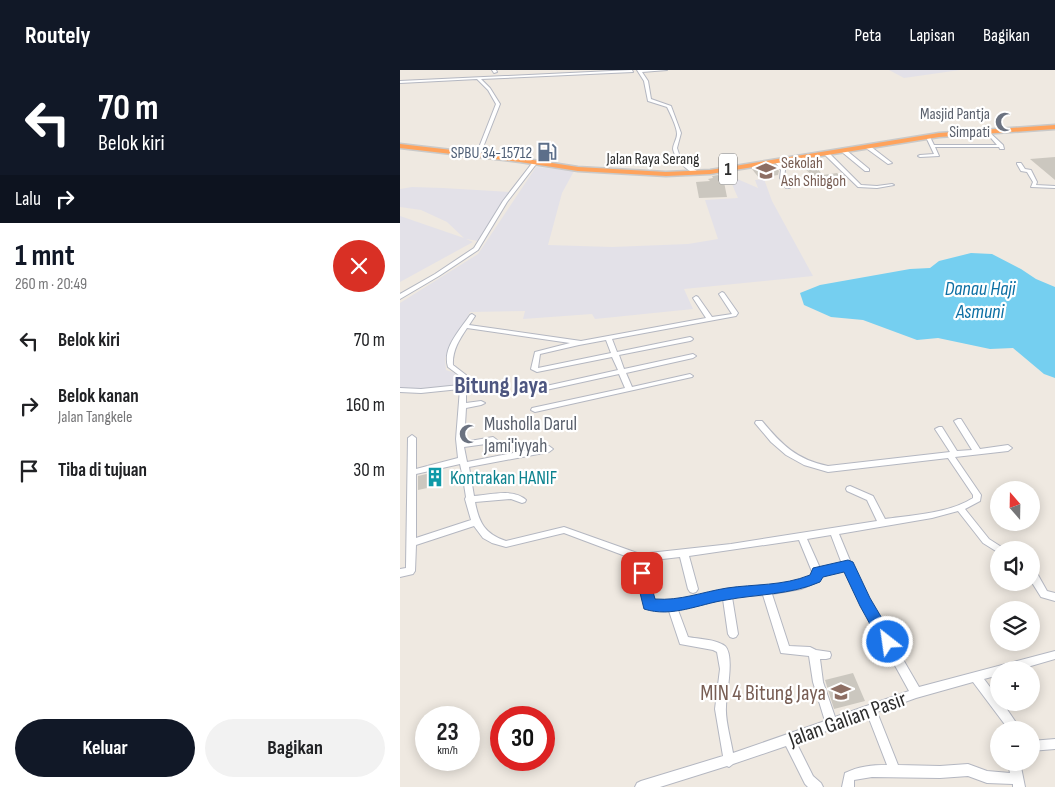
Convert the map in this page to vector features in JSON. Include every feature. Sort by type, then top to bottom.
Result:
[{"type":"highway","name":"Jalan Raya Serang","points":[[400,146],[578,169],[634,174],[696,173],[844,152],[928,136],[1054,127]]},
{"type":"street","points":[[400,82],[490,76],[665,70]]},
{"type":"street","points":[[513,71],[521,71],[525,76]]},
{"type":"street","points":[[639,71],[646,81],[649,101],[670,106],[679,133],[675,148],[677,154],[682,162],[696,173]]},
{"type":"street","points":[[478,78],[489,89],[498,104],[478,155]]},
{"type":"street","points":[[934,146],[1002,148],[987,131]]},
{"type":"street","points":[[920,156],[937,155],[928,136]]},
{"type":"street","points":[[868,147],[890,162]]},
{"type":"street","points":[[844,152],[867,170]]},
{"type":"street","points":[[826,154],[860,186],[877,187],[892,185]]},
{"type":"street","points":[[777,162],[783,170],[782,178],[788,187]]},
{"type":"street","points":[[400,297],[416,289],[476,249],[505,202],[535,163]]},
{"type":"street","points":[[1019,164],[1023,170],[1029,170],[1035,182],[1033,186],[1055,187]]},
{"type":"street","points":[[690,339],[537,370],[534,369],[537,353],[735,314],[722,294]]},
{"type":"street","points":[[696,298],[710,319]]},
{"type":"street","points":[[472,316],[451,351],[449,358],[450,366],[463,373],[460,445],[469,499],[479,529],[497,542],[515,543],[564,530],[640,558],[684,554],[834,532],[928,515],[972,504],[977,498],[977,494],[939,429]]},
{"type":"street","points":[[466,326],[581,343]]},
{"type":"street","points":[[608,338],[629,389]]},
{"type":"street","points":[[538,390],[693,356]]},
{"type":"street","points":[[535,410],[690,376]]},
{"type":"street","points":[[400,390],[421,391],[463,387]]},
{"type":"street","points":[[463,406],[481,403]]},
{"type":"street","points":[[958,421],[977,451]]},
{"type":"street","points":[[760,422],[775,441],[798,461],[828,469],[1008,448]]},
{"type":"street","points":[[400,573],[410,571],[412,543],[412,438]]},
{"type":"street","points":[[460,445],[492,440]]},
{"type":"street","points":[[412,472],[548,449]]},
{"type":"street","points":[[850,489],[870,498],[883,523]]},
{"type":"street","points":[[469,499],[512,496],[522,500]]},
{"type":"street","points":[[958,507],[990,544]]},
{"type":"street","points":[[412,543],[476,522]]},
{"type":"street","points":[[834,532],[865,602],[916,693]]},
{"type":"street","points":[[802,537],[818,572]]},
{"type":"street","points":[[684,554],[693,588]]},
{"type":"street","points":[[640,558],[649,604],[672,606],[727,594],[766,591],[803,584],[815,578],[818,572]]},
{"type":"street","points":[[818,572],[848,566]]},
{"type":"street","points":[[1040,587],[1044,594],[1055,597]]},
{"type":"street","points":[[766,591],[785,650],[810,651],[814,654],[826,655]]},
{"type":"street","points":[[727,594],[733,634]]},
{"type":"street","points":[[672,606],[684,641],[715,646],[722,650],[725,669],[720,709],[729,761]]},
{"type":"street","points":[[814,654],[818,682],[831,723]]},
{"type":"street","name":"Jalan Galian Pasir","points":[[642,787],[729,761],[916,693],[1055,655]]},
{"type":"street","points":[[975,676],[1009,721]]},
{"type":"street","points":[[871,710],[895,771]]},
{"type":"street","points":[[789,739],[809,780],[817,787]]},
{"type":"street","points":[[1040,745],[1055,744]]},
{"type":"street","points":[[848,787],[849,777],[854,774],[870,771],[940,772],[968,770],[987,777],[1018,783]]},
{"type":"shaded area","points":[[889,70],[960,70],[904,78]]},
{"type":"shaded area","points":[[536,167],[574,171],[562,193],[548,245],[612,247],[688,244],[718,239],[705,200],[738,198],[728,175],[758,188],[755,180],[764,179],[772,201],[813,276],[684,289],[693,309],[595,319],[592,314],[523,319],[525,311],[470,312],[445,358],[446,370],[455,373],[456,385],[412,389],[400,388],[400,303],[478,254]]},
{"type":"shaded area","points":[[412,187],[511,192],[502,202],[478,241],[466,239],[473,242],[400,282],[400,216],[464,238],[447,222],[421,210],[400,207],[400,189]]},
{"type":"water","name":"Danau Haji Asmuni","points":[[971,253],[992,254],[1036,279],[1055,287],[1055,378],[1044,374],[1013,348],[990,349],[938,338],[917,340],[863,320],[831,317],[804,305],[800,293],[820,285],[910,269],[930,268],[939,261]]},
{"type":"building","points":[[1055,157],[1055,180],[1030,159]]},
{"type":"building","points":[[813,164],[823,175],[837,173],[842,178],[818,181],[801,165]]},
{"type":"building","name":"Sekolah Ash Shibgoh","points":[[775,165],[779,171],[778,175],[759,178],[752,169]]},
{"type":"building","points":[[718,175],[724,182],[727,197],[699,198],[696,182],[710,181],[708,179]]},
{"type":"building","points":[[439,471],[441,485],[418,490],[418,476]]},
{"type":"building","name":"MIN 4 Bitung Jaya","points":[[853,673],[865,701],[834,709],[825,680]]},
{"type":"place","name":"Masjid Pantja Simpati","points":[[1005,122]]},
{"type":"place","name":"SPBU 34-15712","points":[[547,152]]},
{"type":"place","name":"Sekolah Ash Shibgoh","points":[[766,171]]},
{"type":"place","name":"Musholla Darul Jami'iyyah","points":[[469,434]]},
{"type":"place","name":"Kontrakan HANIF","points":[[435,477]]},
{"type":"place","name":"MIN 4 Bitung Jaya","points":[[841,692]]},
{"type":"district","name":"Bitung Jaya","points":[[501,385]]},
{"type":"route","points":[[642,573],[647,602],[652,606],[672,606],[698,602],[727,594],[766,591],[803,584],[815,578],[818,572],[848,566],[865,602],[888,642]]}]
